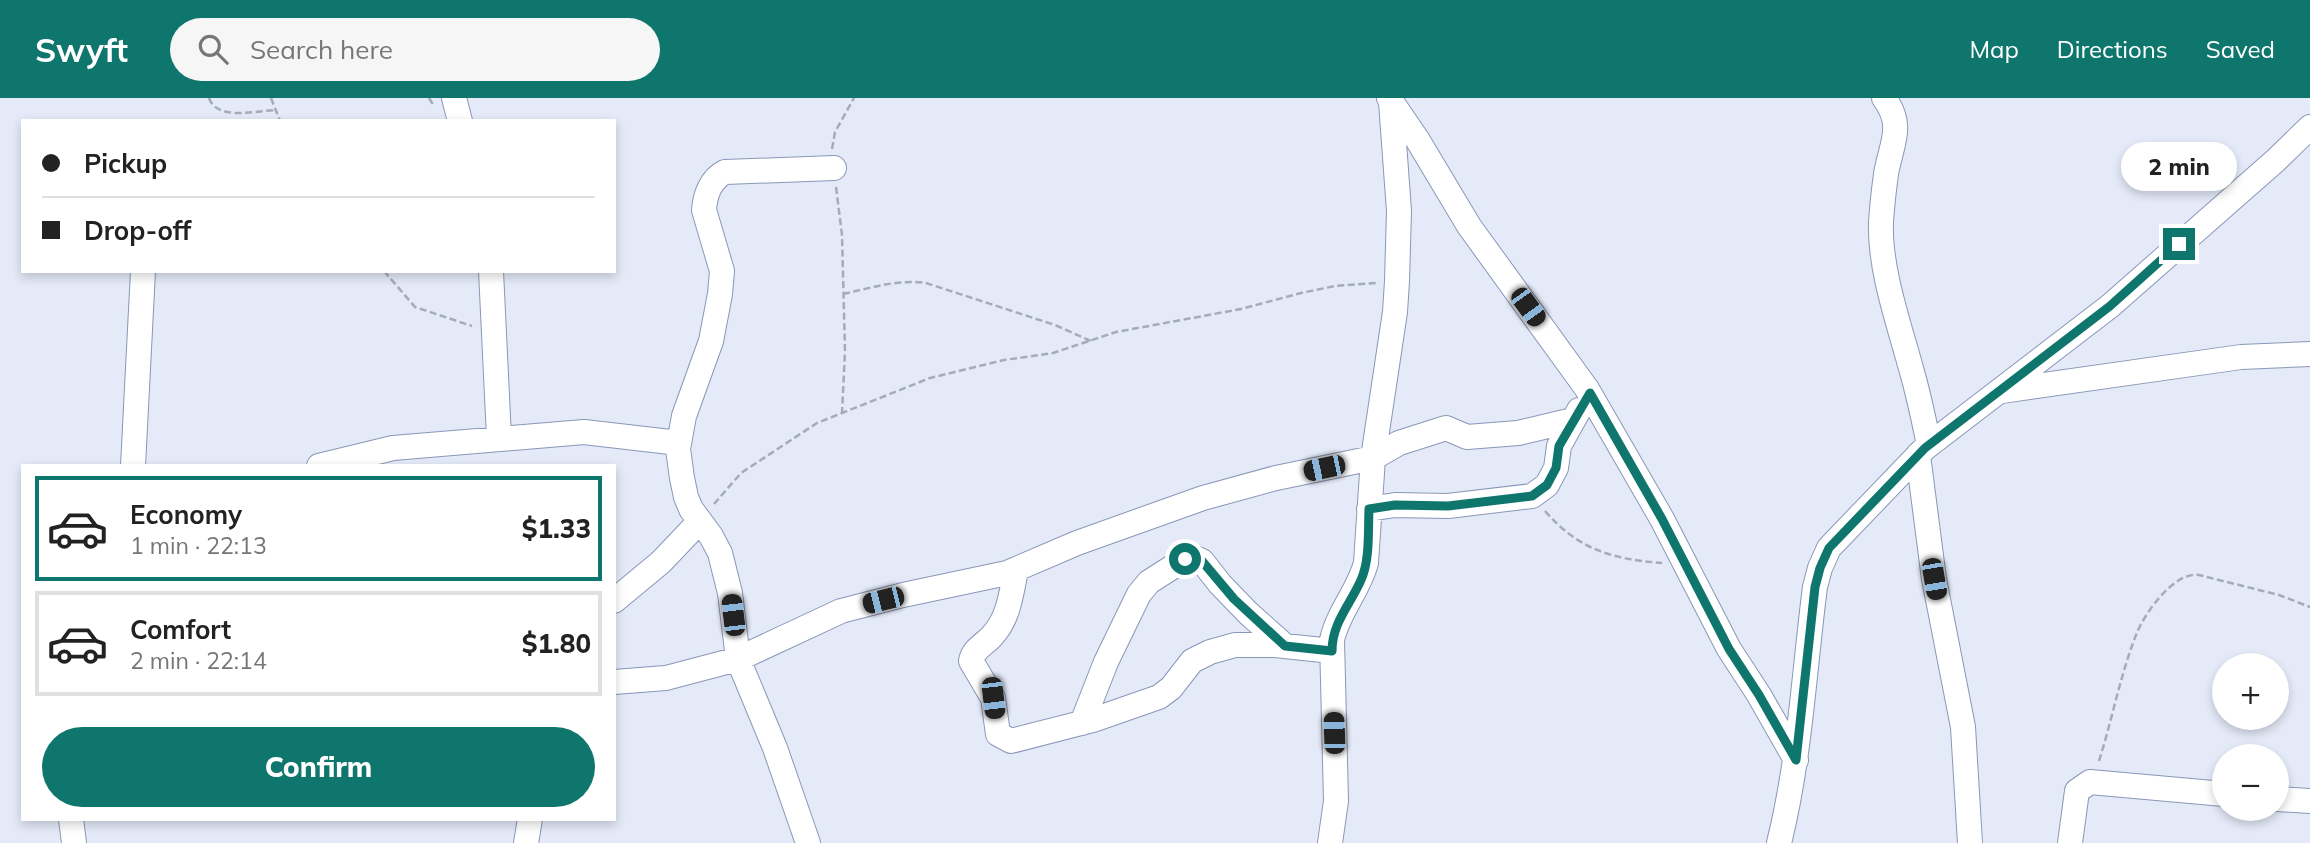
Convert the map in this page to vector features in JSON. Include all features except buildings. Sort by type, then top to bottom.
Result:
[{"type":"street","points":[[454,98],[459,119]]},
{"type":"street","points":[[1884,98],[1894,114],[1896,128],[1886,173],[1881,223],[1882,243],[1892,300],[1913,376],[1924,450],[1934,579],[1963,727],[1970,843]]},
{"type":"street","points":[[1391,99],[1469,226],[1590,393],[1686,565],[1729,649],[1796,760]]},
{"type":"street","points":[[1330,843],[1336,801],[1332,651],[1335,628],[1362,579],[1366,563],[1373,458],[1395,312],[1399,211],[1391,99]]},
{"type":"street","points":[[1779,843],[1790,801],[1796,760],[1811,621],[1820,568],[1829,548],[1924,450],[2110,306],[2310,127]]},
{"type":"street","points":[[808,843],[775,748],[738,659],[730,593],[720,553],[685,497],[679,443],[684,416],[711,341],[720,294],[722,271],[704,210],[712,183],[725,172],[834,168]]},
{"type":"street","points":[[133,464],[143,273]]},
{"type":"street","points":[[491,273],[499,438]]},
{"type":"street","points":[[2001,391],[2242,356],[2310,354]]},
{"type":"street","points":[[1369,509],[1395,505],[1448,506],[1532,496],[1547,485],[1556,468],[1559,446],[1590,393]]},
{"type":"street","points":[[616,682],[666,678],[738,659],[841,611],[1016,570],[1077,543],[1222,492],[1373,458],[1399,443],[1446,428],[1467,437],[1518,433],[1573,420]]},
{"type":"street","points":[[327,464],[393,448],[584,432],[679,443]]},
{"type":"street","points":[[616,599],[661,562],[701,521]]},
{"type":"street","points":[[1082,723],[1106,662],[1139,594],[1149,582],[1185,559],[1195,558],[1202,561],[1248,613],[1285,646]]},
{"type":"street","points":[[1016,570],[1005,620],[972,656],[973,667],[988,686],[993,698],[998,734],[1007,740],[1017,741],[1082,723],[1159,697],[1171,688],[1192,661],[1210,652],[1235,645],[1332,651]]},
{"type":"street","points":[[2070,843],[2077,791],[2090,782],[2212,793]]},
{"type":"street","points":[[2289,800],[2310,802]]},
{"type":"street","points":[[71,821],[74,843]]},
{"type":"street","points":[[526,843],[530,821]]},
{"type":"path","points":[[209,98],[211,105],[223,112],[276,110]]},
{"type":"path","points":[[271,98],[279,119]]},
{"type":"path","points":[[842,414],[845,351],[842,236],[832,145],[835,132],[854,98]]},
{"type":"path","points":[[385,273],[415,307],[495,334]]},
{"type":"path","points":[[701,521],[741,473],[817,423],[930,378],[983,365],[1053,353],[1116,332],[1241,309],[1301,293],[1335,286],[1397,281]]},
{"type":"path","points":[[842,294],[899,282],[926,283],[1055,325],[1091,341]]},
{"type":"path","points":[[1532,496],[1569,536],[1592,548],[1614,556],[1686,565]]},
{"type":"path","points":[[2090,782],[2137,633],[2164,591],[2181,578],[2192,574],[2279,595],[2310,607]]},
{"type":"route","points":[[1185,559],[1195,558],[1202,561],[1234,599],[1285,646],[1332,651],[1335,628],[1362,579],[1366,563],[1369,509],[1395,505],[1448,506],[1532,496],[1547,485],[1556,468],[1559,446],[1590,393],[1662,519],[1729,649],[1796,760],[1815,587],[1829,548],[1925,448],[2110,306],[2179,244]]}]
